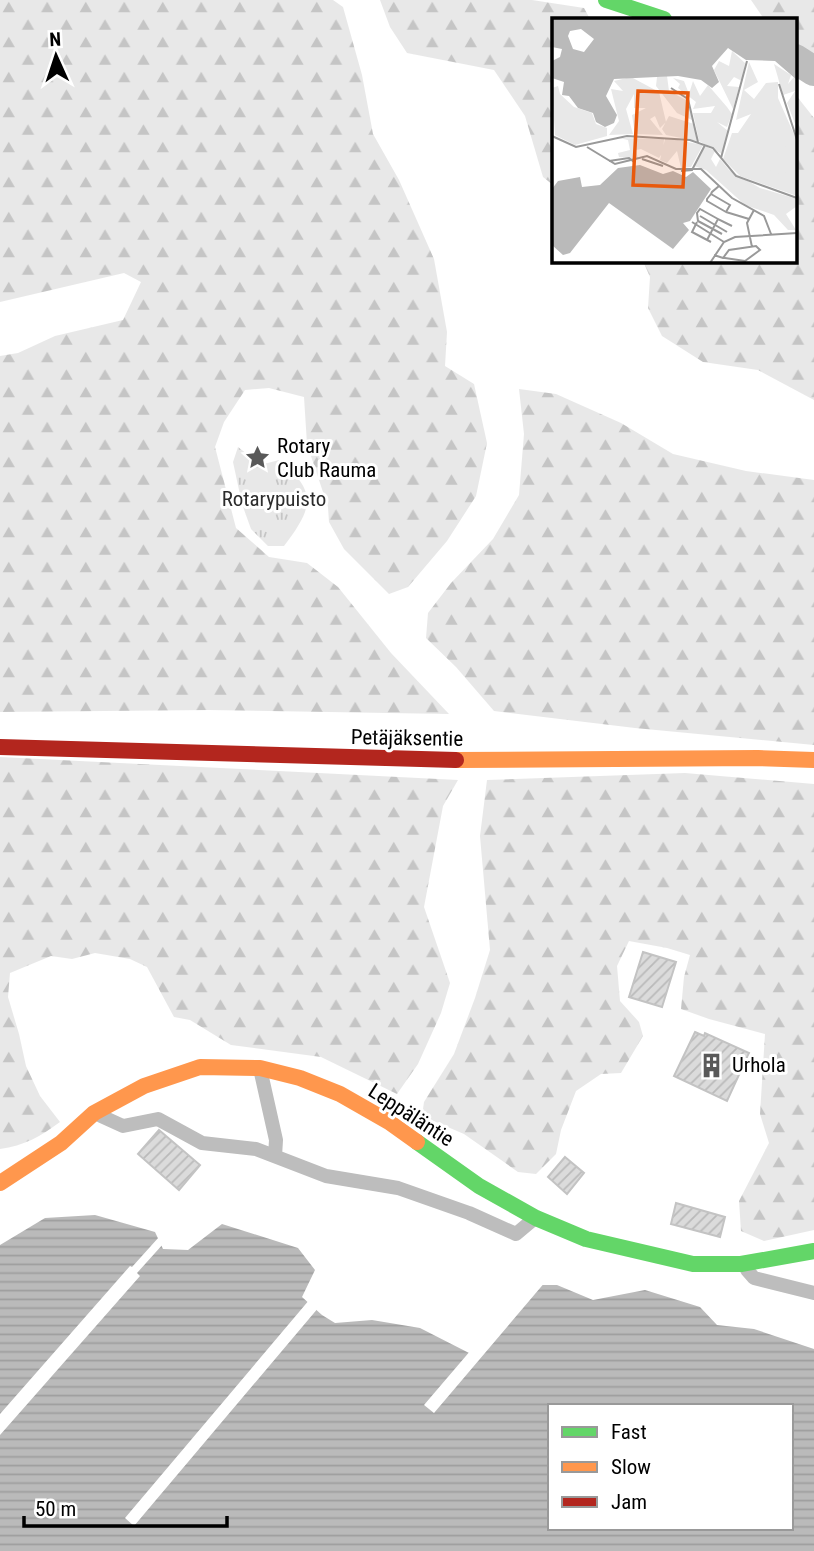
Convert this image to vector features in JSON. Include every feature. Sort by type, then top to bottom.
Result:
[{"type":"street","points":[[606,0],[661,18]]},
{"type":"street","points":[[796,60],[814,71]]},
{"type":"street","name":"Petäjäksentie","points":[[0,747],[478,761],[758,758],[814,760]]},
{"type":"street","name":"Leppäläntie","points":[[0,1182],[61,1143],[94,1113],[144,1086],[201,1067],[260,1068],[300,1078],[340,1094],[388,1122],[479,1186],[536,1217],[586,1239],[693,1264],[741,1264],[814,1251]]},
{"type":"lane","points":[[260,1068],[276,1140],[275,1156]]},
{"type":"lane","points":[[94,1113],[123,1126],[158,1119],[202,1143],[256,1149],[326,1176],[398,1188],[469,1213],[516,1234],[536,1217]]},
{"type":"lane","points":[[741,1264],[754,1278],[814,1293]]},
{"type":"green space","points":[[0,0],[333,0],[343,7],[362,75],[373,134],[399,180],[434,259],[447,332],[445,366],[474,384],[487,443],[476,496],[447,541],[408,587],[389,594],[344,549],[329,522],[328,507],[307,444],[304,397],[269,388],[245,390],[224,422],[215,447],[236,528],[269,557],[307,563],[338,587],[391,653],[449,714],[209,710],[0,712],[0,356],[18,353],[55,336],[123,320],[141,282],[124,273],[0,302]]},
{"type":"green space","points":[[380,0],[532,0],[584,8],[589,18],[552,18],[552,184],[543,177],[525,116],[494,70],[407,53],[390,27]]},
{"type":"green space","points":[[751,0],[814,0],[814,55],[796,47],[796,18],[763,18]]},
{"type":"green space","points":[[796,95],[814,118],[814,400],[758,370],[703,362],[662,336],[648,308],[650,277],[643,262],[796,262]]},
{"type":"green space","points":[[519,389],[556,394],[621,423],[673,454],[746,471],[814,480],[814,745],[494,711],[456,667],[426,638],[428,613],[451,583],[493,539],[519,495],[524,434]]},
{"type":"green space","name":"Rotarypuisto","points":[[238,447],[247,454],[253,467],[279,460],[292,471],[306,492],[307,501],[301,521],[284,546],[268,546],[251,529],[242,504],[233,462]]},
{"type":"green space","points":[[0,757],[458,780],[443,806],[424,907],[450,983],[441,1013],[418,1064],[397,1094],[321,1057],[231,1045],[190,1020],[174,1017],[147,967],[130,959],[95,953],[72,959],[51,956],[10,973],[8,997],[26,1066],[40,1096],[60,1122],[32,1140],[0,1149]]},
{"type":"green space","points":[[685,773],[814,784],[814,1230],[764,1241],[741,1231],[739,1201],[769,1143],[760,1114],[765,1034],[681,1009],[684,977],[690,955],[667,948],[629,941],[617,966],[620,1001],[639,1022],[643,1036],[621,1073],[601,1074],[576,1091],[561,1130],[556,1154],[536,1174],[518,1172],[464,1134],[422,1116],[424,1102],[454,1054],[490,950],[480,836],[487,780]]},
{"type":"shaded area","points":[[95,1215],[155,1232],[163,1249],[188,1250],[222,1224],[298,1248],[315,1270],[302,1297],[335,1323],[372,1320],[420,1328],[471,1354],[539,1285],[557,1285],[593,1300],[645,1290],[700,1307],[717,1325],[754,1329],[814,1349],[814,1551],[0,1551],[0,1245],[45,1218]]},
{"type":"pier","points":[[159,1237],[164,1243],[137,1273],[140,1276],[0,1435],[0,1414],[130,1266],[132,1267]]},
{"type":"pier","points":[[546,1281],[434,1413],[424,1405],[471,1350],[483,1341],[537,1282]]},
{"type":"pier","points":[[310,1299],[319,1307],[134,1526],[125,1518]]},
{"type":"building","points":[[643,952],[676,962],[662,1007],[629,997]]},
{"type":"building","name":"Urhola","points":[[695,1032],[704,1036],[705,1033],[749,1053],[727,1101],[674,1076]]},
{"type":"building","points":[[159,1130],[200,1165],[179,1190],[138,1154]]},
{"type":"building","points":[[565,1157],[584,1173],[567,1194],[548,1177]]},
{"type":"building","points":[[676,1203],[725,1217],[720,1237],[671,1224]]},
{"type":"traffic: fast","points":[[606,0],[661,18]]},
{"type":"traffic: fast","points":[[417,1142],[479,1186],[536,1218],[586,1239],[693,1264],[741,1264],[814,1251]]},
{"type":"traffic: slow","points":[[456,760],[814,760]]},
{"type":"traffic: slow","points":[[0,1183],[61,1143],[94,1113],[144,1086],[200,1067],[260,1068],[300,1078],[340,1094],[389,1122],[417,1142]]},
{"type":"traffic: jam","points":[[0,747],[456,760]]},
{"type":"place","name":"Rotary Club Rauma","points":[[257,458]]},
{"type":"place","name":"Urhola","points":[[712,1065]]}]
